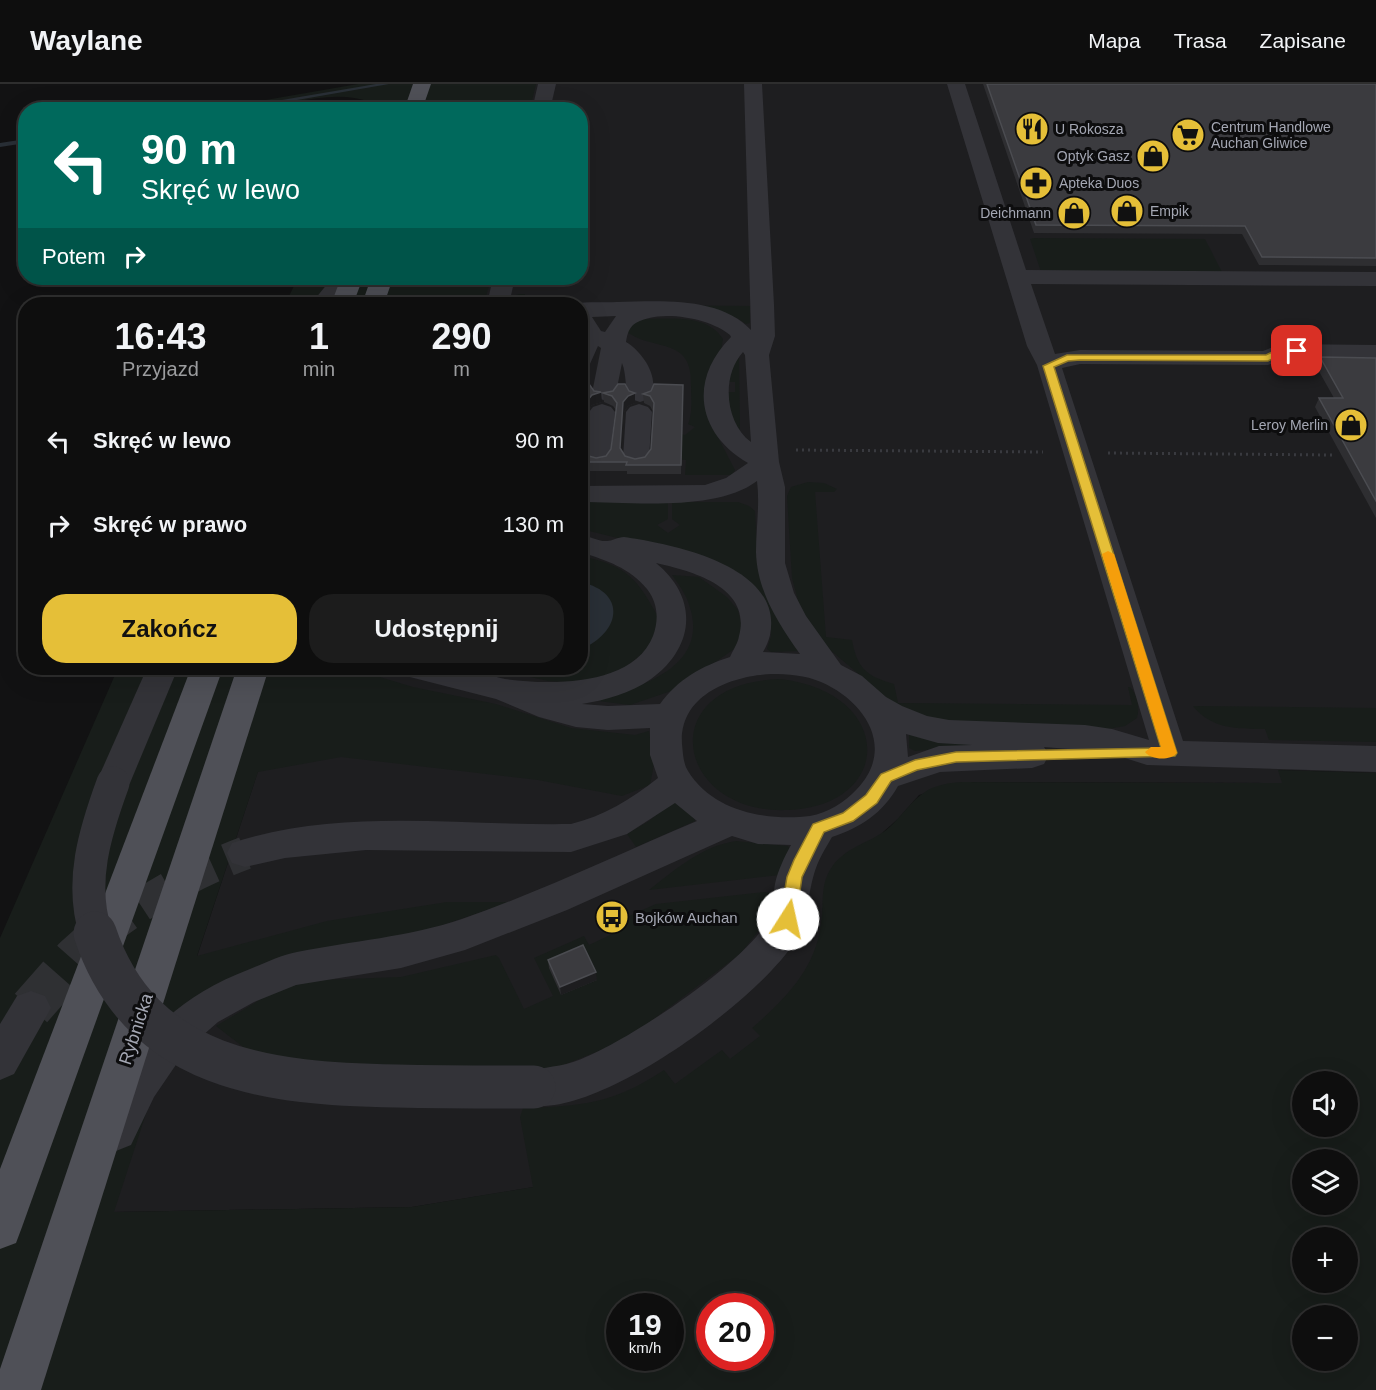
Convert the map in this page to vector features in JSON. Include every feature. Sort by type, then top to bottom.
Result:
[{"type":"main road","points":[[416,102],[422,84]]},
{"type":"main road","points":[[0,1227],[204,675]]},
{"type":"main road","name":"Rybnicka","points":[[17,1390],[251,675]]},
{"type":"lane","points":[[543,102],[547,84]]},
{"type":"lane","points":[[753,84],[763,336],[751,346],[728,355],[720,370],[719,415],[723,428],[733,440],[766,462]]},
{"type":"lane","points":[[956,84],[1039,346],[1048,366],[1159,752]]},
{"type":"lane","points":[[1017,277],[1376,279]]},
{"type":"lane","points":[[328,297],[338,285]]},
{"type":"lane","points":[[588,310],[663,310],[715,316],[731,324],[751,346],[766,462],[771,476],[771,565],[796,624],[830,673]]},
{"type":"lane","points":[[595,332],[617,329],[626,319],[663,310]]},
{"type":"lane","points":[[595,332],[603,402],[592,479],[635,476],[691,495],[721,490],[749,476],[766,462]]},
{"type":"lane","points":[[588,346],[595,332]]},
{"type":"lane","points":[[595,332],[635,360],[641,379],[635,476]]},
{"type":"lane","points":[[1048,366],[1067,358],[1080,357],[1268,358],[1281,351],[1376,352]]},
{"type":"lane","points":[[588,543],[616,545],[690,561],[719,572],[734,582],[747,594],[758,618],[754,644],[742,666]]},
{"type":"lane","points":[[504,690],[561,694],[606,687],[637,674],[658,655],[666,643],[672,626],[671,605],[660,584],[640,565],[588,545]]},
{"type":"lane","points":[[876,707],[888,729],[892,754],[886,777],[872,799],[848,817],[819,828],[788,832],[758,830],[729,822],[698,805],[677,782],[666,758],[665,732],[669,715],[686,694],[702,681],[721,672],[742,666],[772,662],[802,665],[830,673],[856,688],[876,707],[906,722],[935,730],[1101,739],[1159,752]]},
{"type":"lane","points":[[159,675],[113,783],[91,851],[88,871],[89,906],[99,946],[117,981],[148,1020],[165,1034],[192,1051],[222,1065],[274,1079],[333,1086],[534,1088],[549,1087],[583,1078],[636,1052],[702,1006],[760,960],[772,946],[788,919],[795,877],[801,860],[819,828]]},
{"type":"lane","points":[[445,675],[504,690],[550,709],[576,715],[608,718],[669,715]]},
{"type":"lane","points":[[886,777],[915,766],[956,757],[1159,752],[1376,759]]},
{"type":"lane","points":[[246,853],[294,840],[346,836],[571,838],[599,832],[625,820],[677,782]]},
{"type":"lane","points":[[68,1236],[139,1084],[172,1037],[204,1010],[240,990],[294,969],[401,952],[474,931],[554,899],[729,822]]},
{"type":"lane","points":[[0,1061],[31,1008]]},
{"type":"shaded area","points":[[358,84],[536,84],[532,102],[370,102],[356,98],[326,97],[293,102],[254,102]]},
{"type":"shaded area","points":[[484,84],[1376,84],[1376,773],[1279,770],[1283,783],[963,782],[919,795],[883,832],[802,1039],[534,1187],[412,1207],[113,1212],[290,675],[588,675],[588,297],[413,297],[418,285],[588,285],[588,102],[478,102]]},
{"type":"shaded area","points":[[1030,239],[1205,239],[1223,274],[1041,272]]},
{"type":"shaded area","points":[[294,285],[489,285],[486,297],[288,297]]},
{"type":"shaded area","points":[[519,294],[525,294],[524,297],[513,296]]},
{"type":"shaded area","points":[[588,305],[750,306],[750,323],[746,324],[737,318]]},
{"type":"shaded area","points":[[675,318],[697,321],[716,331],[723,339],[709,420],[735,470],[732,475],[685,475],[686,460],[677,459],[680,434],[685,435],[695,427],[688,424],[691,415],[690,370],[686,359],[679,352],[627,332],[627,325],[642,319]]},
{"type":"shaded area","points":[[739,357],[740,430],[730,424],[728,392],[735,392],[735,382],[728,382],[729,372]]},
{"type":"shaded area","points":[[808,482],[824,483],[837,489],[834,492],[815,492],[826,637],[852,640],[857,658],[864,670],[876,678],[894,684],[898,703],[1132,705],[1128,687],[1130,687],[1137,701],[1137,718],[1125,726],[1108,729],[935,722],[894,704],[829,649],[812,627],[799,604],[792,578],[787,496],[791,487]]},
{"type":"shaded area","points":[[668,501],[668,519],[657,525],[668,533],[680,525],[672,519],[672,502],[738,502],[749,506],[755,511],[758,565],[800,651],[771,652],[767,649],[771,636],[770,616],[757,589],[695,557],[588,531],[588,502]]},
{"type":"shaded area","points":[[588,558],[610,564],[630,576],[645,594],[660,620],[648,649],[623,669],[583,683],[548,681],[522,675],[588,675]]},
{"type":"shaded area","points":[[672,575],[699,577],[727,597],[738,610],[742,627],[737,647],[677,689],[630,705],[598,701],[654,679],[671,668],[683,656],[691,640],[693,622],[687,599]]},
{"type":"shaded area","points":[[588,584],[606,595],[612,604],[611,624],[588,645]]},
{"type":"shaded area","points":[[115,675],[373,675],[413,687],[496,704],[571,728],[635,735],[649,731],[654,764],[650,785],[622,796],[538,780],[341,757],[258,772],[197,956],[327,921],[447,902],[511,902],[178,1015],[114,1212],[412,1207],[533,1187],[520,1117],[523,1108],[563,1106],[596,1101],[629,1090],[664,1070],[675,1084],[722,1050],[730,1059],[760,1036],[752,1028],[797,982],[812,956],[818,940],[825,883],[830,870],[848,852],[885,831],[913,802],[932,788],[963,782],[1282,783],[1278,770],[1376,773],[1376,1390],[0,1390],[0,938]]},
{"type":"shaded area","points":[[780,679],[818,688],[845,704],[861,725],[867,748],[863,770],[848,790],[823,804],[788,810],[750,806],[721,792],[702,772],[693,748],[696,724],[711,702],[739,686]]},
{"type":"shaded area","points":[[1193,706],[1376,708],[1376,742],[1269,740],[1265,729],[1226,726],[1208,719]]},
{"type":"shaded area","points":[[909,735],[1012,742],[915,751],[909,748]]},
{"type":"shaded area","points":[[674,800],[694,817],[695,821],[636,847],[627,834],[649,821]]},
{"type":"shaded area","points":[[736,841],[788,846],[790,849],[780,875],[649,890],[701,853]]},
{"type":"shaded area","points":[[765,892],[778,894],[773,913],[740,954],[626,1040],[551,1070],[331,1069],[251,1053],[216,1026],[278,989],[319,980],[401,977],[496,955],[524,1009],[553,996],[534,958],[584,936],[589,945],[623,929],[618,921],[656,904]]},
{"type":"building","name":"Centrum Handlowe Auchan Gliwice","points":[[987,84],[1376,84],[1376,258],[1262,257],[1245,226],[1036,225]]},
{"type":"building","name":"Leroy Merlin","points":[[1320,357],[1376,358],[1376,501],[1319,398],[1343,398]]},
{"type":"building","points":[[588,384],[594,391],[601,392],[592,395],[588,400]]},
{"type":"building","points":[[618,384],[625,384],[629,391],[635,393],[623,402],[620,448],[625,456],[635,459],[645,457],[651,449],[654,403],[650,396],[643,394],[651,391],[654,384],[683,385],[681,465],[626,465],[627,462],[588,462],[588,456],[596,458],[606,456],[611,449],[617,403],[612,396],[603,393],[613,391]]},
{"type":"building","points":[[583,945],[596,972],[560,987],[548,960]]},
{"type":"waterway","points":[[275,102],[386,84]]},
{"type":"waterway","points":[[0,145],[18,142]]},
{"type":"tunnel","points":[[101,934],[135,909],[170,888],[206,869],[245,853]]},
{"type":"tunnel","points":[[31,1008],[75,958],[103,933]]},
{"type":"slow traffic","points":[[1108,554],[1170,753],[1151,752]]},
{"type":"place","name":"U Rokosza","points":[[1032,129]]},
{"type":"place","name":"Centrum Handlowe Auchan Gliwice","points":[[1188,135]]},
{"type":"place","name":"Optyk Gasz","points":[[1153,156]]},
{"type":"place","name":"Apteka Duos","points":[[1036,183]]},
{"type":"place","name":"Empik","points":[[1127,211]]},
{"type":"place","name":"Deichmann","points":[[1074,213]]},
{"type":"place","name":"Leroy Merlin","points":[[1351,425]]},
{"type":"place","name":"Bojków Auchan","points":[[612,917]]},
{"type":"route","points":[[788,919],[795,877],[801,860],[819,828],[848,817],[872,799],[886,777],[939,759],[956,757],[1170,753],[1048,366],[1067,358],[1080,357],[1268,358],[1281,351],[1297,351]]}]
